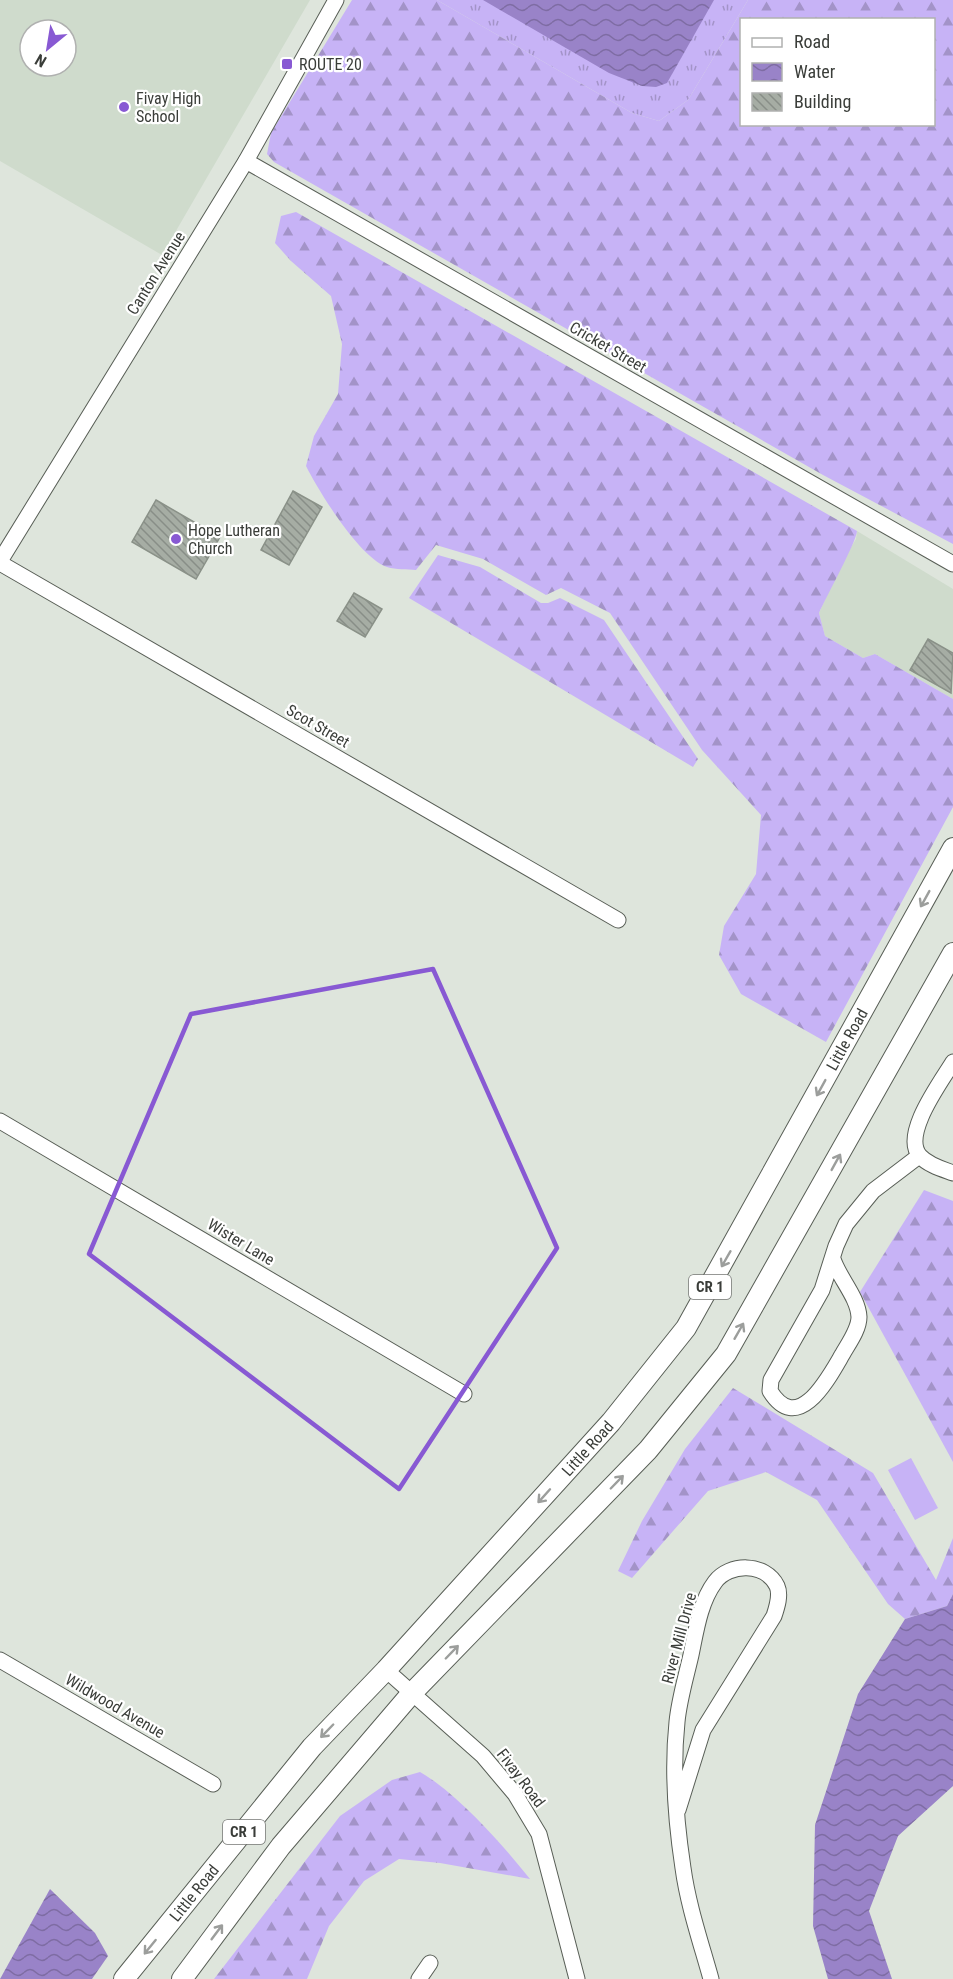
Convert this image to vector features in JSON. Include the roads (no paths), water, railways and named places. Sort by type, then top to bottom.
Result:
[{"type":"main road","name":"Little Road","points":[[124,1979],[312,1747],[386,1670],[610,1422],[686,1328],[953,848]]},
{"type":"main road","name":"CR 1","points":[[182,1979],[281,1846],[411,1694],[648,1450],[726,1354],[953,953]]},
{"type":"street","name":"Canton Avenue","points":[[0,562],[246,161],[336,0]]},
{"type":"street","name":"Cricket Street","points":[[246,161],[953,564]]},
{"type":"street","name":"Scot Street","points":[[0,562],[618,920]]},
{"type":"street","points":[[953,1062],[917,1124],[914,1138],[920,1156],[926,1162],[953,1173]]},
{"type":"street","name":"Wister Lane","points":[[0,1120],[464,1394]]},
{"type":"street","points":[[832,1259],[838,1275],[854,1301],[859,1317],[857,1328],[825,1384],[806,1403],[788,1409],[780,1405],[770,1391],[771,1380],[822,1290],[832,1259],[846,1224],[873,1191],[920,1156]]},
{"type":"street","name":"River Mill Drive","points":[[678,1810],[703,1730],[774,1616],[779,1600],[777,1586],[767,1574],[753,1569],[734,1568],[719,1576],[711,1588],[698,1623],[677,1722],[678,1810],[683,1869],[711,1979]]},
{"type":"street","name":"Wildwood Avenue","points":[[0,1660],[213,1784]]},
{"type":"street","name":"Fivay Road","points":[[386,1670],[483,1756],[515,1794],[539,1834],[577,1979]]},
{"type":"street","points":[[419,1979],[430,1963]]},
{"type":"water","points":[[483,0],[714,0],[667,83],[656,87],[642,86],[609,73]]},
{"type":"water","points":[[953,1594],[953,1786],[898,1836],[869,1911],[892,1979],[828,1979],[813,1926],[815,1825],[858,1694],[905,1619],[947,1606]]},
{"type":"water","points":[[50,1889],[95,1933],[108,1956],[92,1979],[0,1979]]},
{"type":"place","name":"ROUTE 20","points":[[287,64]]},
{"type":"place","name":"Fivay High School","points":[[124,107]]},
{"type":"place","name":"Hope Lutheran Church","points":[[176,539]]}]
